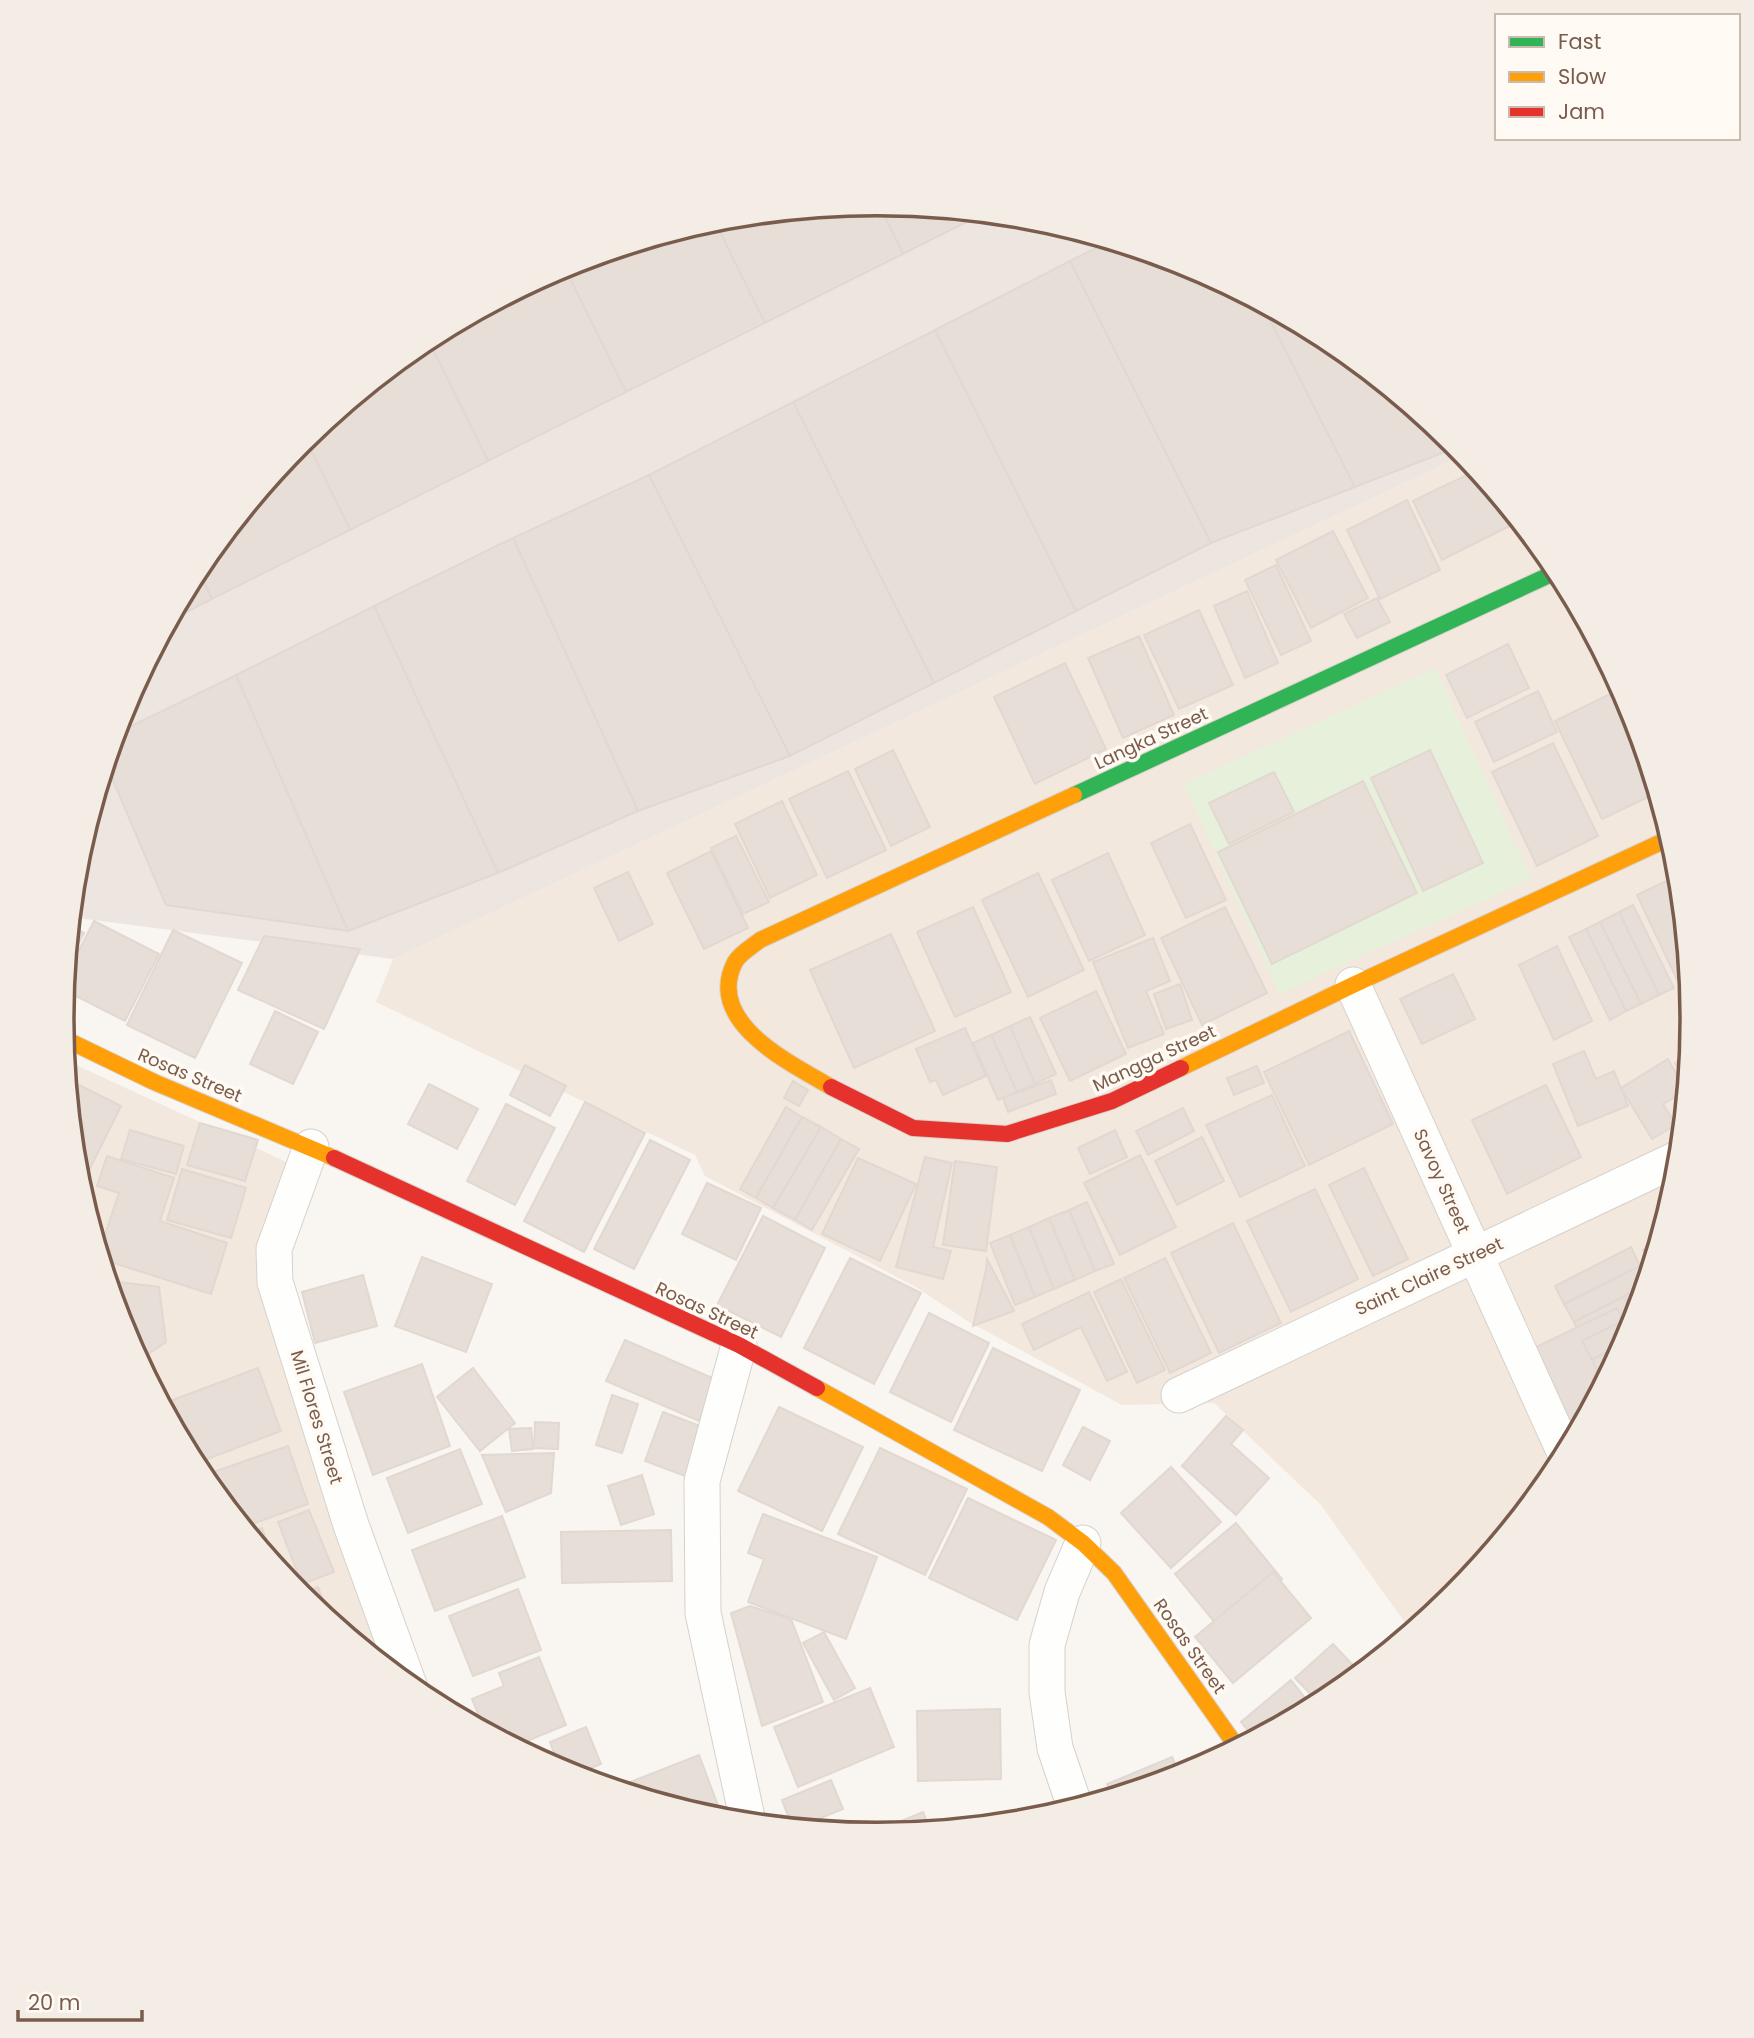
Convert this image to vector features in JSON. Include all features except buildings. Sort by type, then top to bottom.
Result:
[{"type":"street","name":"Langka Street","points":[[760,940],[1547,576]]},
{"type":"street","name":"Mangga Street","points":[[760,940],[736,960],[727,990],[741,1024],[776,1055],[845,1096],[913,1128],[1007,1134],[1112,1101],[1353,985],[1660,842]]},
{"type":"street","name":"Savoy Street","points":[[1353,985],[1560,1442]]},
{"type":"street","name":"Rosas Street","points":[[74,1044],[154,1082],[311,1147],[739,1345],[1048,1517],[1083,1543],[1114,1573],[1232,1740]]},
{"type":"street","name":"Mil Flores Street","points":[[311,1147],[274,1249],[275,1282],[351,1525],[402,1666]]},
{"type":"street","name":"Saint Claire Street","points":[[1179,1395],[1667,1164]]},
{"type":"street","points":[[739,1345],[702,1480],[703,1613],[746,1811]]},
{"type":"street","points":[[1071,1798],[1055,1748],[1047,1692],[1047,1645],[1062,1592],[1083,1543]]},
{"type":"shaded area","points":[[824,217],[930,217],[1034,231],[1135,258],[1232,298],[1279,323],[1366,382],[1407,415],[1453,460],[393,959],[80,918],[89,862],[116,761],[156,664],[181,617],[240,530],[273,489],[347,415],[431,351],[522,298],[619,258],[720,231],[772,222]]},
{"type":"shaded area","points":[[1453,460],[1514,530],[1573,617],[1598,664],[1638,761],[1665,862],[1674,914],[1680,1019],[1674,1124],[1653,1227],[1638,1277],[1598,1374],[1573,1421],[1545,1465],[1481,1549],[1406,1624],[1321,1505],[1214,1403],[1122,1405],[969,1322],[916,1287],[705,1176],[695,1155],[376,1002],[393,959]]},
{"type":"shaded area","points":[[75,1065],[293,1165],[258,1267],[407,1670],[347,1623],[273,1549],[209,1465],[181,1421],[135,1326],[101,1227],[80,1124]]},
{"type":"green space","points":[[1435,668],[1531,879],[1279,994],[1184,784]]},
{"type":"traffic: fast","points":[[1074,795],[1547,576]]},
{"type":"traffic: slow","points":[[831,1087],[774,1053],[741,1022],[731,1003],[729,984],[737,959],[760,940],[1074,795]]},
{"type":"traffic: slow","points":[[1181,1068],[1660,842]]},
{"type":"traffic: slow","points":[[74,1044],[154,1082],[334,1158]]},
{"type":"traffic: slow","points":[[817,1388],[1048,1517],[1083,1543],[1114,1573],[1232,1740]]},
{"type":"traffic: jam","points":[[831,1087],[913,1128],[1007,1134],[1112,1101],[1181,1068]]},
{"type":"traffic: jam","points":[[334,1158],[739,1345],[817,1388]]}]
